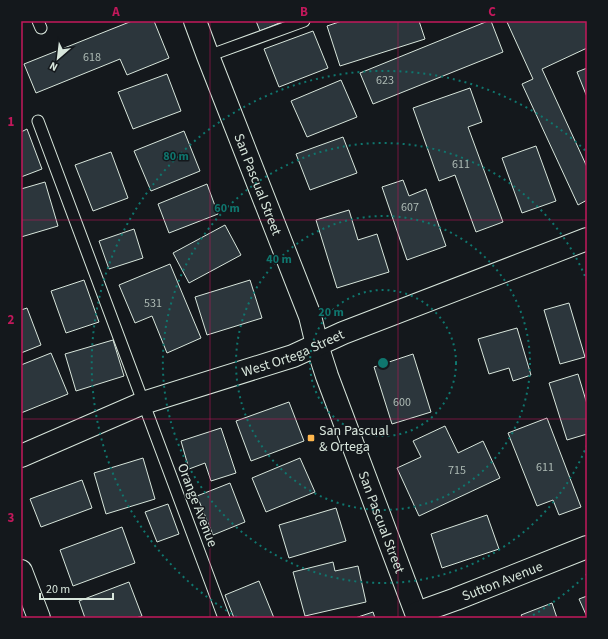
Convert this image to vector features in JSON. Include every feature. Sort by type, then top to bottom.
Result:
[{"type":"street","name":"San Pascual Street","points":[[195,21],[310,316],[327,376],[417,616]]},
{"type":"street","name":"West Ortega Street","points":[[21,456],[143,403],[287,358],[343,333],[587,239]]},
{"type":"street","name":"Sutton Avenue","points":[[417,616],[587,547]]},
{"type":"street","points":[[21,570],[39,618]]},
{"type":"lane","points":[[208,56],[304,21]]},
{"type":"lane","name":"Orange Avenue","points":[[38,121],[224,618]]},
{"type":"building","points":[[132,21],[154,21],[169,58],[127,75],[120,59],[36,93],[24,64]]},
{"type":"building","points":[[256,21],[284,21],[260,31]]},
{"type":"building","points":[[342,21],[419,21],[425,39],[340,66],[327,26]]},
{"type":"building","points":[[491,21],[503,52],[373,104],[360,73]]},
{"type":"building","points":[[587,21],[587,48],[542,69],[587,167],[587,200],[578,205],[522,84],[533,79],[507,22]]},
{"type":"building","points":[[313,31],[328,68],[279,87],[264,49]]},
{"type":"building","points":[[587,68],[587,97],[577,72]]},
{"type":"building","points":[[167,74],[181,111],[133,129],[118,92]]},
{"type":"building","points":[[341,80],[357,117],[307,137],[291,101]]},
{"type":"building","points":[[470,88],[482,122],[468,127],[503,222],[476,232],[455,175],[439,181],[413,108]]},
{"type":"building","points":[[27,129],[42,169],[21,177],[21,132]]},
{"type":"building","points":[[184,131],[200,171],[151,191],[134,151]]},
{"type":"building","points":[[343,137],[357,173],[310,190],[296,154]]},
{"type":"building","points":[[536,146],[556,201],[522,213],[502,158]]},
{"type":"building","points":[[111,152],[128,198],[93,211],[75,165]]},
{"type":"building","points":[[403,180],[409,196],[426,189],[446,246],[407,260],[382,187]]},
{"type":"building","points":[[45,182],[58,226],[21,237],[21,189]]},
{"type":"building","points":[[207,184],[218,214],[169,233],[158,204]]},
{"type":"building","points":[[349,210],[358,240],[377,234],[389,272],[337,288],[316,220]]},
{"type":"building","points":[[225,225],[241,255],[189,283],[173,253]]},
{"type":"building","points":[[134,229],[143,258],[109,269],[99,241]]},
{"type":"building","points":[[170,264],[201,338],[167,353],[152,316],[135,323],[119,285]]},
{"type":"building","points":[[84,280],[99,322],[66,333],[51,291]]},
{"type":"building","points":[[250,280],[262,318],[207,335],[195,297]]},
{"type":"building","points":[[569,303],[585,357],[560,364],[544,310]]},
{"type":"building","points":[[27,308],[41,345],[21,353],[21,310]]},
{"type":"building","points":[[517,328],[531,375],[513,381],[509,368],[489,374],[478,339]]},
{"type":"building","points":[[113,340],[124,376],[76,391],[65,354]]},
{"type":"building","points":[[51,353],[68,394],[21,413],[21,365]]},
{"type":"building","points":[[413,354],[431,412],[392,424],[374,367]]},
{"type":"building","points":[[578,374],[587,404],[587,434],[567,440],[549,383]]},
{"type":"building","points":[[289,402],[304,441],[251,461],[236,421]]},
{"type":"building","points":[[547,418],[581,507],[559,515],[553,500],[537,506],[508,433]]},
{"type":"building","points":[[445,426],[458,453],[483,441],[500,478],[419,516],[397,468],[421,457],[413,441]]},
{"type":"building","points":[[221,428],[236,473],[211,481],[205,463],[189,469],[181,441]]},
{"type":"building","points":[[143,458],[155,499],[106,514],[94,473]]},
{"type":"building","points":[[300,458],[315,492],[266,512],[252,478]]},
{"type":"building","points":[[82,480],[92,508],[41,527],[30,499]]},
{"type":"building","points":[[230,483],[245,522],[213,535],[197,496]]},
{"type":"building","points":[[168,504],[179,534],[157,542],[145,512]]},
{"type":"building","points":[[336,508],[346,541],[289,558],[279,525]]},
{"type":"building","points":[[487,515],[499,549],[442,568],[431,534]]},
{"type":"building","points":[[122,527],[135,563],[73,586],[60,550]]},
{"type":"building","points":[[333,562],[335,571],[358,566],[366,602],[305,616],[293,572]]},
{"type":"building","points":[[259,581],[274,618],[234,618],[225,595]]},
{"type":"building","points":[[129,582],[142,616],[136,618],[85,618],[79,601]]},
{"type":"building","points":[[587,596],[587,617],[579,599]]},
{"type":"building","points":[[552,603],[557,618],[523,618],[521,615]]},
{"type":"building","points":[[373,612],[375,618],[355,618]]},
{"type":"place","name":"San Pascual & Ortega","points":[[311,438]]}]
